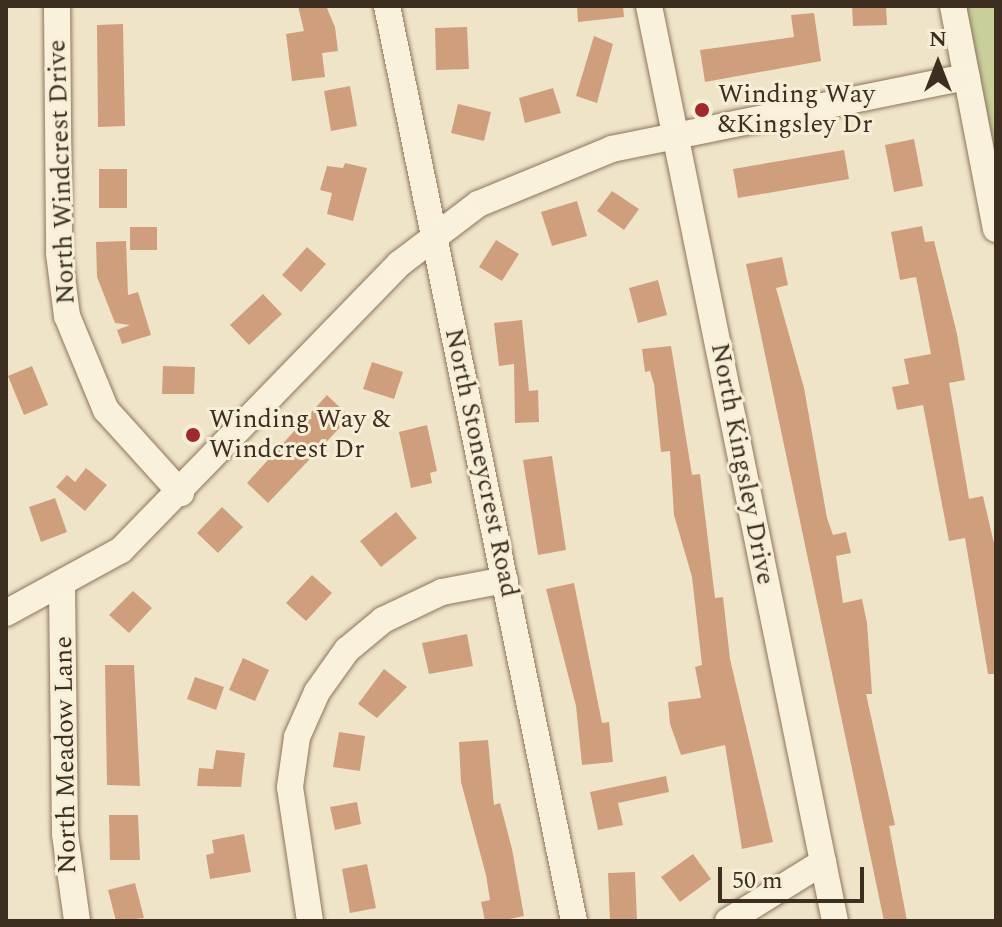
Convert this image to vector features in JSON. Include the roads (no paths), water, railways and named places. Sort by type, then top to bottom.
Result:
[{"type":"street","name":"North Windcrest Drive","points":[[57,6],[59,253],[67,316],[106,410],[181,493]]},
{"type":"street","name":"North Stoneycrest Road","points":[[387,6],[574,921]]},
{"type":"street","name":"North Kingsley Drive","points":[[649,6],[835,921]]},
{"type":"street","points":[[953,6],[996,229]]},
{"type":"street","points":[[6,613],[62,588],[121,550],[181,493],[373,290],[433,235],[478,204],[546,171],[676,136],[967,77]]},
{"type":"street","points":[[310,921],[290,787],[297,737],[317,692],[347,650],[383,620],[442,592],[505,580]]},
{"type":"street","name":"North Meadow Lane","points":[[62,588],[65,834],[77,921]]},
{"type":"street","points":[[728,921],[823,862]]},
{"type":"place","name":"Winding Way &Kingsley Dr","points":[[702,110]]},
{"type":"place","name":"Winding Way & Windcrest Dr","points":[[193,435]]}]
